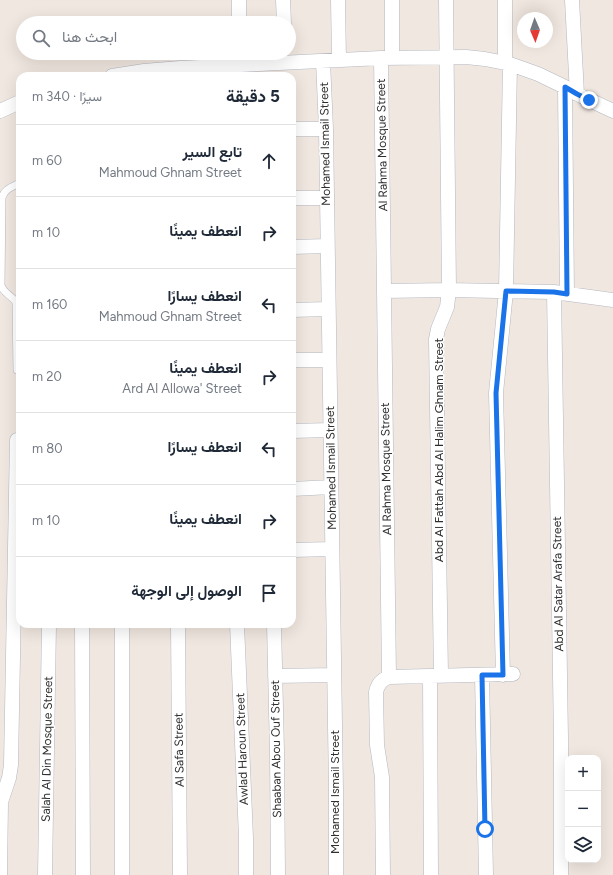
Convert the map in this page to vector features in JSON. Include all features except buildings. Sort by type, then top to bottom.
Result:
[{"type":"street","points":[[239,0],[239,16]]},
{"type":"street","points":[[283,0],[284,16]]},
{"type":"street","points":[[338,0],[339,60]]},
{"type":"street","name":"Al Rahma Mosque Street","points":[[389,677],[384,291],[386,58],[392,0]]},
{"type":"street","name":"Abd Al Fattah Abd Al Halim Ghnam Street","points":[[431,875],[435,676],[436,339],[438,329],[447,307],[449,290],[446,0]]},
{"type":"street","points":[[383,875],[382,777],[377,745],[376,692],[378,686],[382,680],[389,677],[508,675],[496,393],[506,291],[507,63],[505,0]]},
{"type":"street","name":"Abd Al Satar Arafa Street","points":[[560,875],[560,293],[571,91],[572,0]]},
{"type":"street","points":[[296,59],[323,61],[446,57],[485,59],[507,63],[538,74],[613,111]]},
{"type":"street","points":[[138,72],[180,72],[272,60]]},
{"type":"street","name":"Mohamed Ismail Street","points":[[323,61],[326,129],[336,875]]},
{"type":"street","points":[[0,111],[16,104]]},
{"type":"street","points":[[296,129],[326,129]]},
{"type":"street","points":[[296,198],[327,198]]},
{"type":"street","points":[[296,247],[327,246]]},
{"type":"street","points":[[384,291],[449,290],[560,293],[613,300]]},
{"type":"street","points":[[296,310],[328,309]]},
{"type":"street","points":[[296,360],[329,360]]},
{"type":"street","points":[[296,431],[330,430]]},
{"type":"street","points":[[296,489],[331,487]]},
{"type":"street","points":[[0,875],[1,802],[9,778],[11,765],[16,494]]},
{"type":"street","points":[[296,550],[332,549]]},
{"type":"street","name":"Salah Al Din Mosque Street","points":[[45,875],[49,628]]},
{"type":"street","points":[[82,628],[83,875]]},
{"type":"street","points":[[122,628],[122,875]]},
{"type":"street","name":"Al Safa Street","points":[[178,628],[180,875]]},
{"type":"street","name":"Awlad Haroun Street","points":[[237,628],[246,838],[246,875]]},
{"type":"street","name":"Shaaban Abou Ouf Street","points":[[274,628],[278,875]]},
{"type":"street","points":[[275,676],[334,675]]},
{"type":"street","points":[[482,675],[486,875]]},
{"type":"lane","points":[[16,185],[6,190],[3,194],[1,285],[4,291],[14,298],[16,302]]},
{"type":"route","points":[[485,829],[482,675],[503,675],[496,393],[506,291],[554,292],[567,294],[565,87],[589,100]]}]
